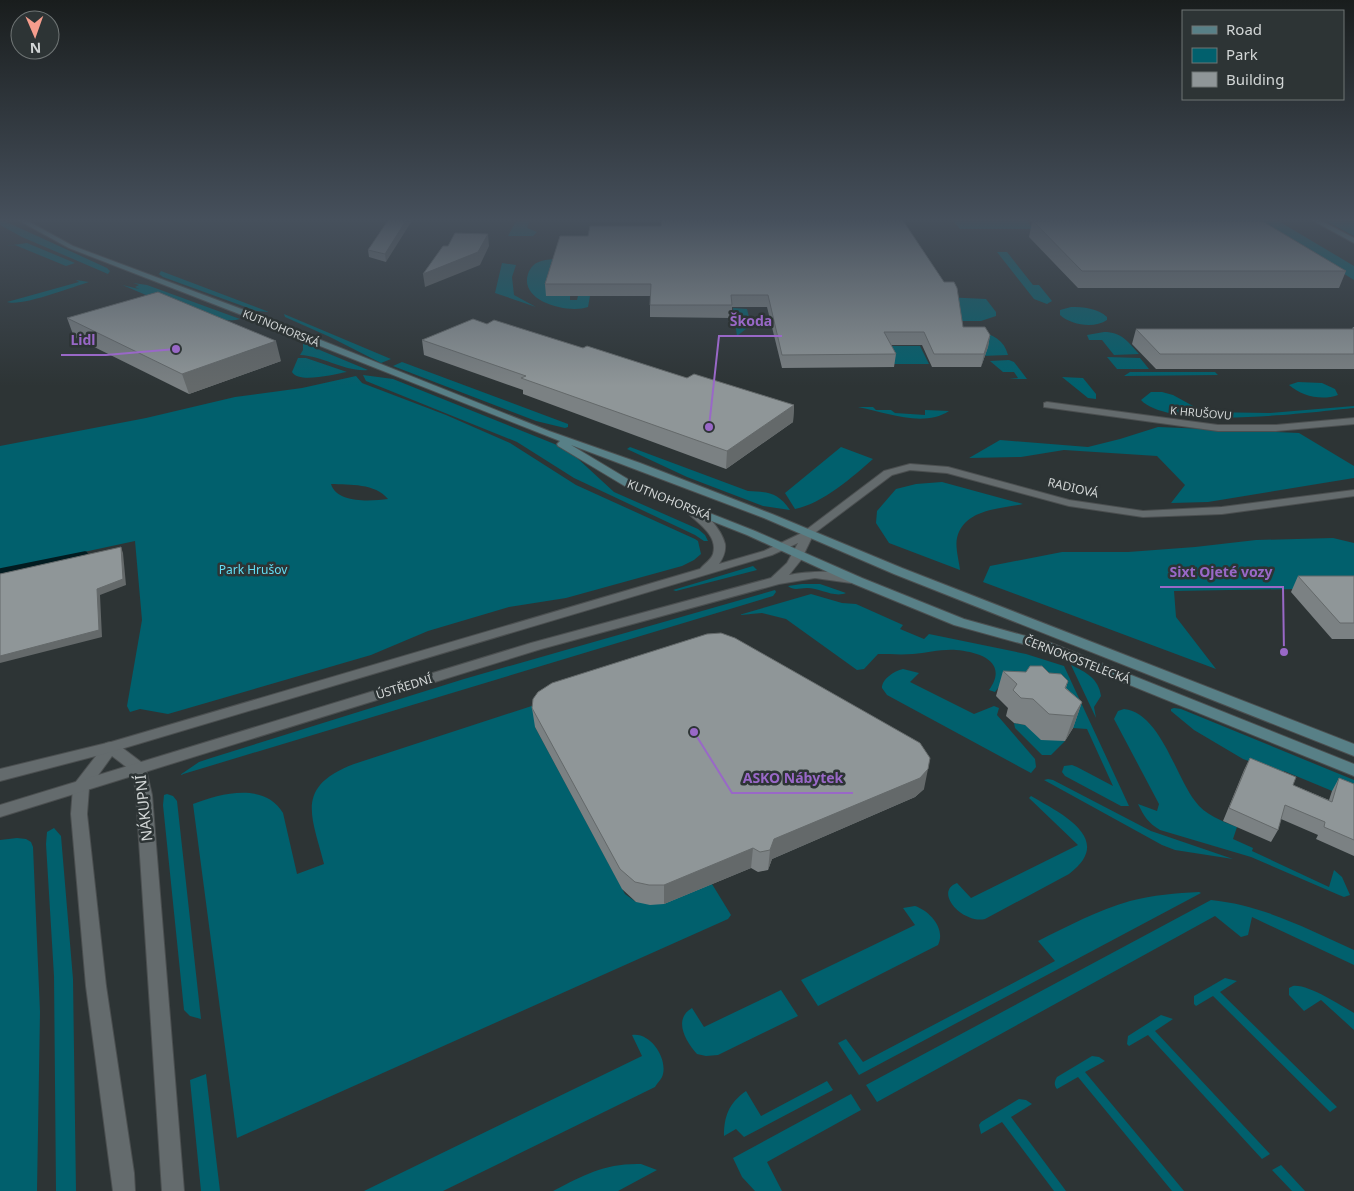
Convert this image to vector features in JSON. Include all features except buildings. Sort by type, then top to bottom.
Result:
[{"type":"main road","name":"KUTNOHORSKÁ","points":[[144,275],[260,318],[546,433],[636,465],[808,533]]},
{"type":"main road","name":"KUTNOHORSKÁ","points":[[546,433],[632,486],[799,554]]},
{"type":"main road","name":"ČERNOKOSTELECKÁ","points":[[808,533],[898,571],[1354,750]]},
{"type":"main road","name":"ČERNOKOSTELECKÁ","points":[[799,554],[858,581],[959,622],[1046,646],[1354,770]]},
{"type":"street","name":"K HRUŠOVU","points":[[1047,405],[1080,407],[1153,420],[1216,428],[1273,428],[1354,421]]},
{"type":"street","name":"RADIOVÁ","points":[[808,533],[888,474],[903,468],[931,467],[948,470],[1074,504],[1142,514],[1198,512],[1354,493]]},
{"type":"street","points":[[690,509],[708,525],[719,544],[719,556],[715,562],[699,573]]},
{"type":"street","name":"ÚSTŘEDNÍ","points":[[0,775],[111,746],[699,573],[782,547],[808,533]]},
{"type":"street","name":"ÚSTŘEDNÍ","points":[[0,811],[536,646],[775,581],[790,568],[799,554],[808,533]]},
{"type":"street","points":[[775,581],[792,576],[815,574],[844,576],[858,581]]},
{"type":"street","points":[[111,746],[81,787],[79,814],[96,986],[124,1173],[124,1191]]},
{"type":"street","name":"NÁKUPNÍ","points":[[111,746],[140,769],[144,795],[173,1191]]},
{"type":"green space","points":[[160,275],[170,275],[269,312],[257,311]]},
{"type":"green space","points":[[499,275],[513,275],[514,295],[536,307],[495,293]]},
{"type":"green space","points":[[528,275],[553,275],[547,296],[570,296],[570,300],[577,300],[578,296],[590,296],[588,307],[569,309],[548,304],[538,299],[531,292],[527,284]]},
{"type":"green space","points":[[1015,275],[1025,275],[1033,285],[1039,285],[1052,301],[1047,304],[1034,299]]},
{"type":"green space","points":[[1345,275],[1354,275],[1354,280]]},
{"type":"green space","points":[[76,280],[89,282],[23,302],[7,302],[79,282]]},
{"type":"green space","points":[[133,283],[147,285],[240,319],[229,320],[198,314],[122,285],[139,289],[135,287],[139,285]]},
{"type":"green space","points":[[944,297],[986,299],[996,312],[996,316],[981,321],[948,321]]},
{"type":"green space","points":[[1071,307],[1095,310],[1107,317],[1107,320],[1102,323],[1083,325],[1070,321],[1060,315],[1060,310]]},
{"type":"green space","points":[[733,308],[747,309],[751,325],[737,336]]},
{"type":"green space","points":[[284,314],[391,359],[381,363],[285,317]]},
{"type":"green space","points":[[979,332],[989,334],[1001,342],[1008,355],[981,356]]},
{"type":"green space","points":[[1104,332],[1120,336],[1139,354],[1114,355],[1102,340],[1089,340],[1087,335]]},
{"type":"green space","points":[[303,343],[368,370],[351,369],[317,358],[300,355],[303,350]]},
{"type":"green space","points":[[887,346],[920,346],[929,364],[894,364]]},
{"type":"green space","points":[[1107,357],[1140,358],[1149,369],[1117,369]]},
{"type":"green space","points":[[298,358],[306,358],[347,372],[309,378],[296,376],[292,372]]},
{"type":"green space","points":[[1009,360],[1014,362],[1027,379],[1009,379],[1018,378],[1014,372],[1003,372],[990,361]]},
{"type":"green space","points":[[402,362],[568,424],[568,427],[565,428],[536,421],[393,366]]},
{"type":"green space","points":[[1130,372],[1215,372],[1218,375],[1124,376]]},
{"type":"green space","points":[[363,375],[393,379],[557,445],[576,457],[614,492],[698,529],[705,535],[708,541],[704,541],[574,478],[517,442],[366,381]]},
{"type":"green space","name":"Park Hrušov","points":[[356,376],[362,383],[446,415],[510,443],[576,485],[695,539],[698,541],[701,554],[682,566],[566,598],[509,607],[428,631],[371,655],[168,714],[140,709],[130,712],[127,706],[142,620],[135,541],[0,570],[0,446],[146,418],[235,397],[302,388]],"holes":[[[331,484],[369,487],[383,494],[388,499],[356,500],[347,498],[340,495]]]},
{"type":"green space","points":[[1062,377],[1083,378],[1096,394],[1096,399],[1088,398]]},
{"type":"green space","points":[[1298,382],[1322,383],[1335,389],[1338,395],[1325,398],[1306,395],[1289,385]]},
{"type":"green space","points":[[1151,392],[1173,395],[1204,412],[1269,413],[1354,406],[1354,408],[1243,417],[1180,415],[1157,409],[1141,400]]},
{"type":"green space","points":[[858,407],[873,407],[876,410],[891,410],[895,413],[925,415],[925,410],[949,411],[939,416],[916,419]]},
{"type":"green space","points":[[1158,427],[1299,433],[1354,466],[1354,478],[1208,502],[1171,503],[1185,485],[1157,456],[1064,450],[1021,457],[969,458],[1000,440],[1088,447]]},
{"type":"green space","points":[[630,447],[748,491],[772,494],[786,504],[790,510],[763,506],[687,477],[627,449]]},
{"type":"green space","points":[[841,447],[873,459],[827,495],[795,509],[785,493]]},
{"type":"green space","points":[[942,482],[1023,504],[993,509],[967,521],[961,528],[957,538],[960,570],[889,543],[876,523],[877,511],[896,489],[916,484]]},
{"type":"green space","points":[[1333,538],[1354,543],[1354,588],[1174,591],[1176,617],[1216,669],[983,582],[990,566],[1062,552],[1128,552],[1256,540]]},
{"type":"green space","points":[[753,566],[757,570],[676,591],[673,590]]},
{"type":"green space","points":[[820,584],[846,593],[832,594],[812,588],[795,589],[788,586]]},
{"type":"green space","points":[[775,590],[776,592],[773,596],[180,775],[199,762],[464,679]]},
{"type":"green space","points":[[811,594],[842,603],[856,604],[903,625],[900,629],[924,639],[929,634],[1026,654],[1064,666],[1129,806],[1121,806],[1065,776],[1062,772],[1064,766],[1072,765],[1113,786],[1087,729],[1073,728],[1002,683],[995,692],[989,690],[996,672],[989,660],[982,656],[965,651],[950,650],[918,654],[878,654],[864,669],[857,670],[786,619],[762,613],[739,615]]},
{"type":"green space","points":[[1071,665],[1087,673],[1098,685],[1101,696],[1094,707],[1096,718]]},
{"type":"green space","points":[[903,669],[919,673],[910,682],[974,714],[994,706],[999,708],[997,715],[1035,759],[1036,767],[1031,773],[887,695],[882,688],[884,682],[892,674]]},
{"type":"green space","points":[[547,701],[535,719],[535,727],[625,894],[636,902],[712,884],[731,915],[728,919],[237,1138],[193,804],[216,796],[242,793],[265,797],[275,803],[283,813],[297,874],[324,864],[312,817],[312,805],[315,793],[322,783],[335,773],[354,764]]},
{"type":"green space","points":[[1174,708],[1181,709],[1354,780],[1354,800],[1284,771],[1283,773],[1243,759],[1194,730],[1171,711]]},
{"type":"green space","points":[[1124,709],[1137,713],[1157,733],[1188,790],[1199,806],[1214,817],[1237,827],[1233,839],[1253,848],[1252,851],[1329,887],[1334,870],[1342,877],[1350,895],[1344,897],[1251,857],[1160,830],[1152,825],[1144,816],[1138,804],[1157,811],[1159,804],[1114,719],[1118,711]]},
{"type":"green space","points":[[1014,723],[1025,725],[1065,741],[1051,755],[1042,755],[1015,728]]},
{"type":"green space","points":[[1048,779],[1151,831],[1233,859],[1175,850],[1162,845],[1044,780]]},
{"type":"green space","points":[[164,795],[173,796],[177,801],[201,1019],[190,1016],[184,1010],[163,805]]},
{"type":"green space","points":[[1031,796],[1056,810],[1078,828],[1085,838],[1087,849],[1082,861],[1069,874],[985,919],[968,917],[960,912],[950,900],[948,893],[950,887],[957,883],[971,898],[1078,845],[1029,798]]},
{"type":"green space","points":[[54,828],[61,836],[73,979],[76,1191],[56,1191],[54,976],[46,844],[47,832]]},
{"type":"green space","points":[[26,839],[31,842],[33,847],[40,1012],[37,1191],[0,1191],[0,840]]},
{"type":"green space","points":[[1201,893],[859,1075],[838,1043],[846,1039],[863,1062],[1055,961],[1038,941],[1095,914],[1130,901],[1147,897]]},
{"type":"green space","points":[[1211,900],[1267,912],[1319,934],[1354,950],[1354,965],[1252,917],[1248,935],[1241,937],[1215,916],[877,1102],[866,1085]]},
{"type":"green space","points":[[915,906],[921,908],[935,921],[940,933],[938,945],[818,1006],[801,980],[915,925],[903,908]]},
{"type":"green space","points":[[1225,978],[1237,981],[1220,992],[1337,1107],[1330,1112],[1213,996],[1196,1006],[1194,1004],[1194,996]]},
{"type":"green space","points":[[1293,986],[1307,988],[1333,1000],[1354,1013],[1354,1030],[1321,1000],[1304,1011],[1289,995],[1289,988]]},
{"type":"green space","points":[[781,990],[798,1016],[718,1055],[706,1056],[697,1054],[688,1043],[682,1024],[686,1013],[692,1008],[704,1027]]},
{"type":"green space","points":[[1161,1015],[1173,1019],[1155,1031],[1270,1154],[1262,1159],[1148,1035],[1129,1046],[1127,1044],[1128,1036]]},
{"type":"green space","points":[[632,1035],[645,1037],[660,1053],[664,1067],[663,1074],[655,1087],[443,1191],[364,1191],[642,1056]]},
{"type":"green space","points":[[1092,1056],[1099,1057],[1105,1061],[1085,1072],[1184,1191],[1172,1191],[1078,1077],[1057,1089],[1055,1080],[1057,1077]]},
{"type":"green space","points":[[206,1074],[220,1191],[201,1191],[190,1080]]},
{"type":"green space","points":[[827,1081],[833,1090],[744,1137],[736,1129],[724,1136],[726,1116],[735,1100],[746,1091],[761,1116]]},
{"type":"green space","points":[[851,1094],[861,1110],[767,1162],[782,1191],[755,1191],[742,1177],[733,1158]]},
{"type":"green space","points":[[1019,1099],[1026,1100],[1032,1104],[1011,1117],[1066,1191],[1054,1191],[1002,1122],[981,1134],[979,1125],[981,1122]]},
{"type":"green space","points":[[628,1164],[641,1164],[657,1170],[618,1191],[553,1191],[595,1171]]},
{"type":"green space","points":[[1281,1165],[1305,1191],[1292,1191],[1272,1170]]},
{"type":"waterway","points":[[0,571],[85,554]]},
{"type":"place","name":"Lidl","points":[[176,349]]},
{"type":"place","name":"Škoda","points":[[709,427]]},
{"type":"place","name":"Sixt Ojeté vozy","points":[[1284,652]]},
{"type":"place","name":"ASKO Nábytek","points":[[694,732]]}]
